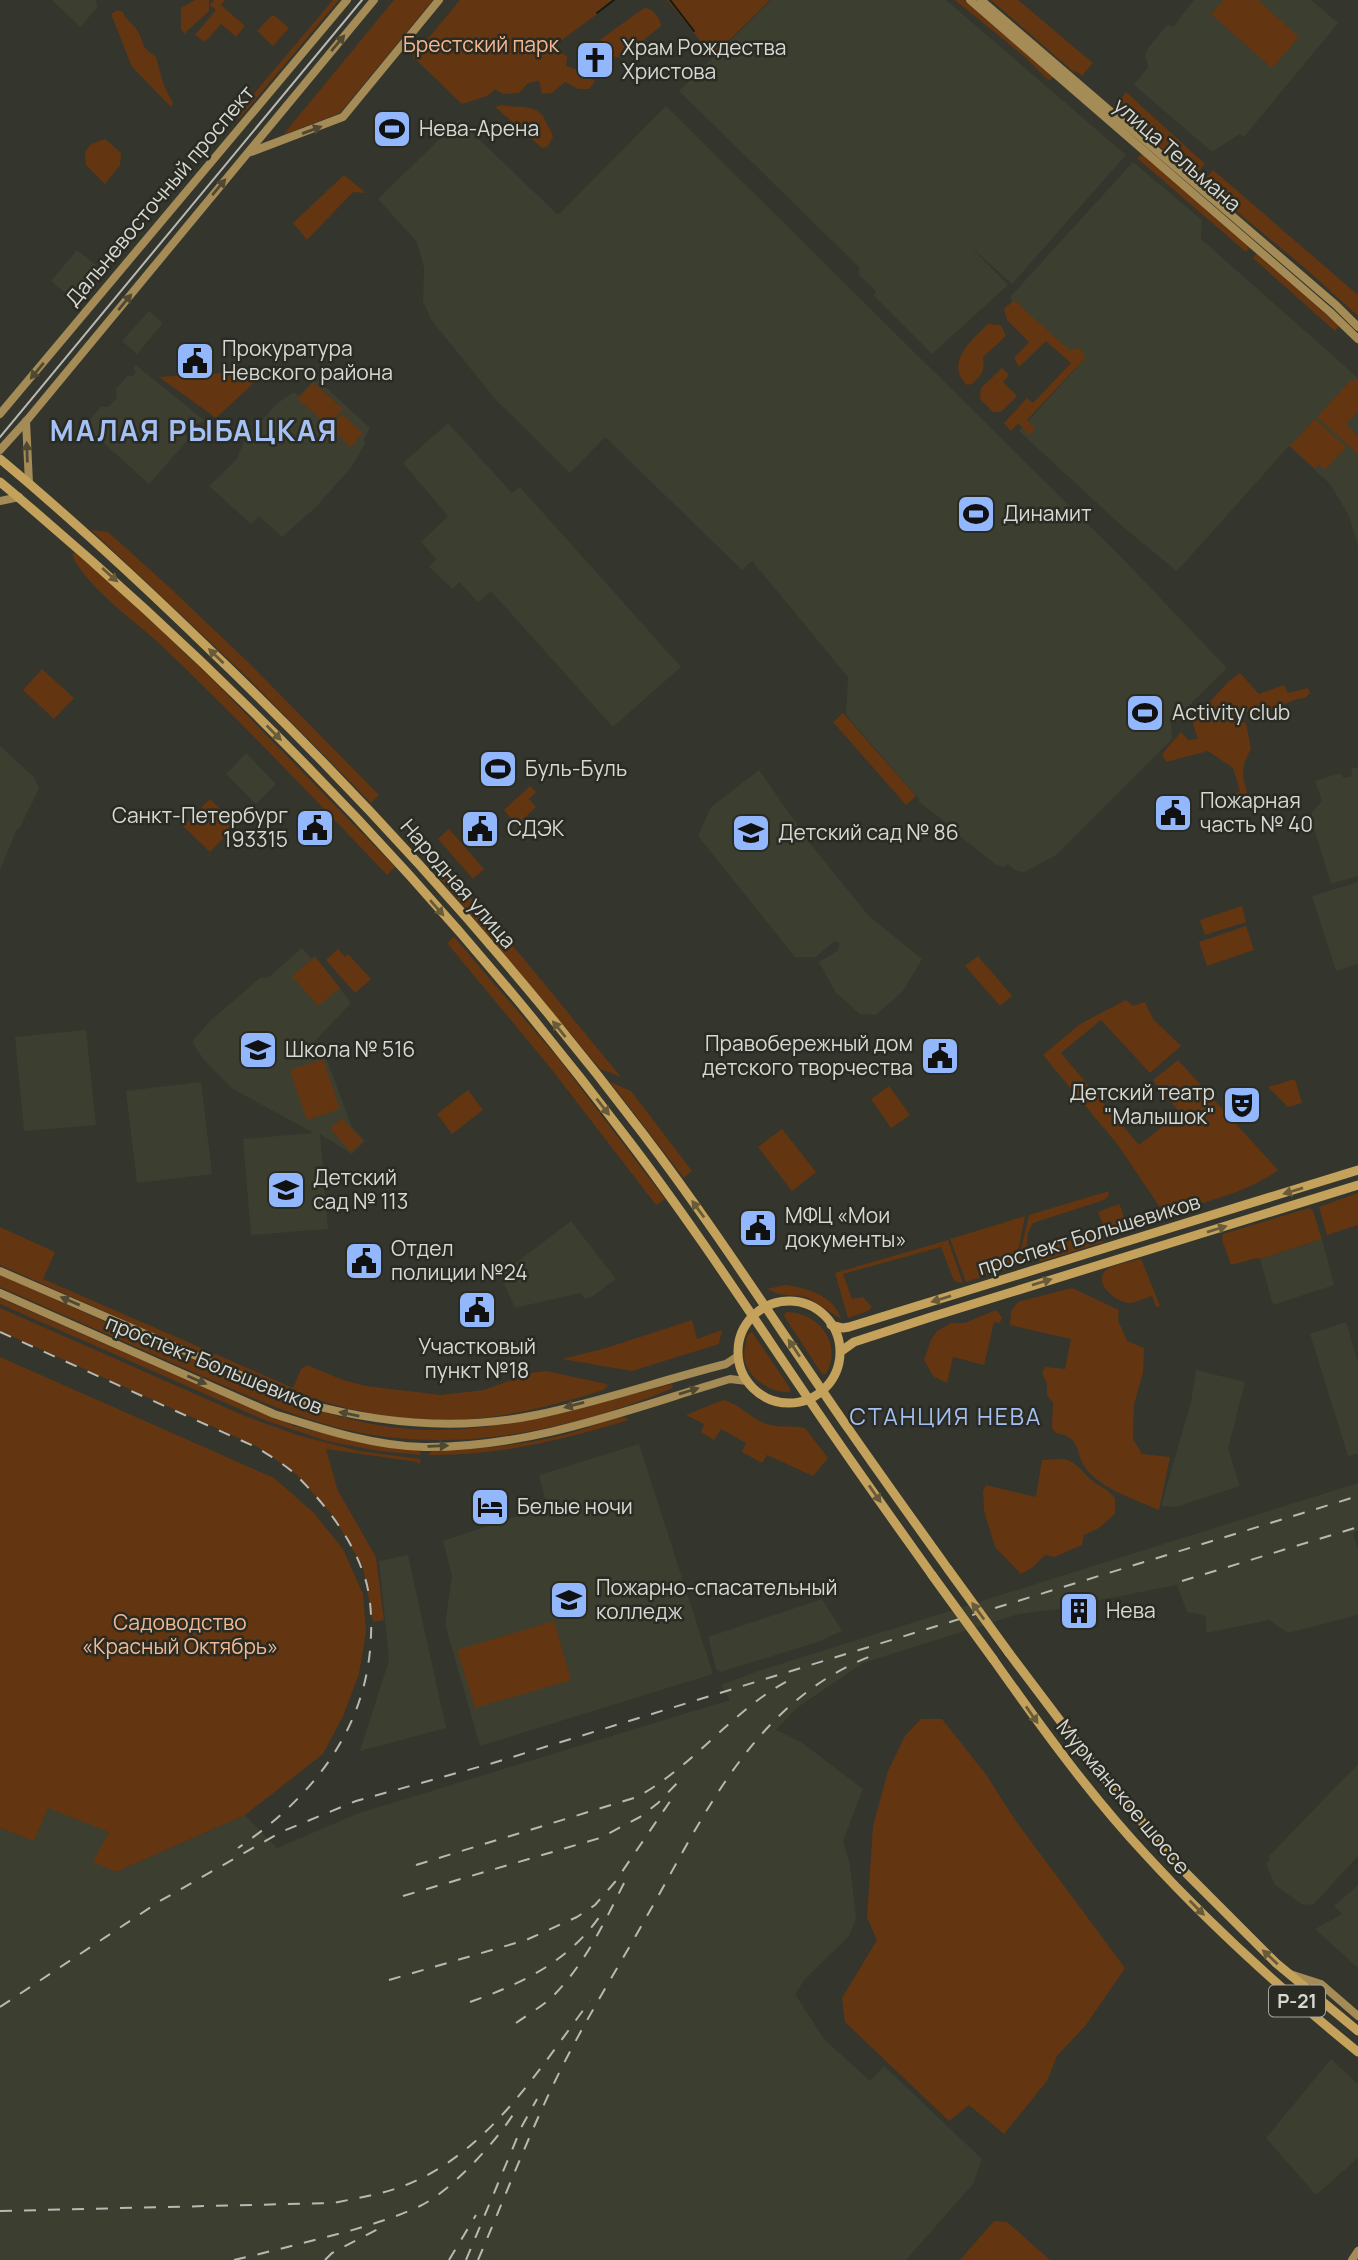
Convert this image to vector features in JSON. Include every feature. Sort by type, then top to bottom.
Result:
[{"type":"main road","name":"Дальневосточный проспект","points":[[0,414],[347,0]]},
{"type":"main road","name":"Дальневосточный проспект","points":[[0,450],[374,0]]},
{"type":"main road","name":"Дальневосточный проспект","points":[[248,153],[343,117],[439,0]]},
{"type":"main road","name":"улица Тельмана","points":[[970,0],[1358,339]]},
{"type":"main road","name":"улица Тельмана","points":[[981,0],[1336,305],[1358,327]]},
{"type":"main road","points":[[26,421],[29,483]]},
{"type":"main road","name":"Народная улица","points":[[0,459],[147,589],[242,680],[412,857],[524,986],[604,1084],[702,1214],[822,1390]]},
{"type":"main road","name":"Народная улица","points":[[0,482],[137,599],[240,699],[402,867],[513,995],[629,1141],[809,1399]]},
{"type":"main road","points":[[0,501],[19,497]]},
{"type":"main road","name":"проспект Большевиков","points":[[831,1325],[843,1328],[855,1326],[1358,1170]]},
{"type":"main road","name":"проспект Большевиков","points":[[840,1352],[854,1342],[931,1317],[1358,1185]]},
{"type":"main road","name":"проспект Большевиков","points":[[0,1271],[305,1403],[357,1416],[400,1422],[463,1424],[536,1415],[726,1364],[738,1356]]},
{"type":"main road","name":"проспект Большевиков","points":[[0,1293],[274,1413],[324,1430],[364,1440],[397,1444],[424,1447],[491,1444],[532,1438],[730,1379],[747,1381]]},
{"type":"main road","points":[[790,1301],[806,1304],[820,1312],[831,1325],[839,1342],[836,1370],[822,1390],[809,1399],[785,1403],[774,1401],[747,1381],[738,1356],[741,1335],[753,1316],[766,1307],[790,1301]]},
{"type":"main road","name":"Мурманское шоссе","points":[[822,1390],[1058,1721],[1183,1870],[1289,1974]]},
{"type":"main road","name":"Мурманское шоссе","points":[[809,1399],[1041,1727],[1118,1822],[1170,1881],[1235,1946],[1358,2052]]},
{"type":"main road","points":[[1289,1974],[1321,1984],[1358,2015]]},
{"type":"main road","name":"Р-21","points":[[1289,1974],[1358,2031]]},
{"type":"main road","points":[[1352,2260],[1358,2251]]},
{"type":"shaded area","points":[[52,0],[96,0],[97,8],[80,27]]},
{"type":"shaded area","points":[[771,0],[946,0],[1126,155],[1012,284],[970,246],[1008,285],[932,354],[873,295],[876,291],[859,275],[859,267],[679,91]]},
{"type":"shaded area","points":[[1194,0],[1311,0],[1338,23],[1244,137],[1240,134],[1212,152],[1134,85],[1148,67],[1145,55],[1148,48],[1168,24],[1173,27]]},
{"type":"shaded area","points":[[666,106],[1124,560],[1227,668],[1171,723],[1172,739],[1055,856],[1024,872],[1007,864],[1005,867],[998,866],[919,802],[846,715],[848,677],[752,561],[742,570],[605,437],[570,473],[496,400],[432,321],[423,302],[424,268],[417,242],[378,199],[459,120],[558,215]]},
{"type":"shaded area","points":[[1133,162],[1202,220],[1201,239],[1358,378],[1358,546],[1349,516],[1330,484],[1289,446],[1177,571],[1124,528],[1019,431],[1079,365],[1013,303],[1010,297]]},
{"type":"shaded area","points":[[77,250],[97,266],[70,297],[51,281]]},
{"type":"shaded area","points":[[149,311],[163,323],[137,354],[122,341]]},
{"type":"shaded area","points":[[136,365],[205,421],[189,427],[186,431],[187,441],[149,484],[85,426],[101,407],[108,407],[117,398],[116,389],[128,375],[132,377],[136,372],[133,369]]},
{"type":"shaded area","points":[[313,381],[319,381],[370,428],[364,439],[365,444],[352,466],[317,506],[282,537],[259,516],[251,524],[209,486],[237,459],[243,443],[276,404],[294,392],[299,396]]},
{"type":"shaded area","points":[[448,423],[512,493],[520,487],[681,667],[613,727],[491,591],[478,602],[459,582],[453,589],[429,567],[436,559],[421,542],[448,516],[403,463]]},
{"type":"shaded area","points":[[0,746],[34,777],[39,789],[17,829],[0,870]]},
{"type":"shaded area","points":[[246,753],[276,784],[256,804],[226,774]]},
{"type":"shaded area","points":[[1358,767],[1358,876],[1331,884],[1310,815],[1322,801],[1315,781],[1340,773],[1344,778],[1352,776],[1351,769]]},
{"type":"shaded area","points":[[759,770],[812,846],[869,916],[922,959],[903,991],[876,1015],[860,1014],[836,993],[819,962],[837,951],[840,943],[834,941],[816,957],[795,957],[698,836],[711,807]]},
{"type":"shaded area","points":[[1358,882],[1358,964],[1336,971],[1312,896]]},
{"type":"shaded area","name":"Школа № 516","points":[[302,948],[311,958],[315,956],[351,1003],[315,1041],[316,1048],[325,1055],[352,1127],[365,1141],[352,1154],[320,1134],[328,1229],[251,1235],[243,1139],[314,1133],[233,1089],[204,1060],[192,1042],[211,1020],[260,978],[269,977]]},
{"type":"shaded area","points":[[86,1030],[96,1125],[24,1131],[15,1037]]},
{"type":"shaded area","points":[[201,1082],[212,1174],[137,1183],[126,1091]]},
{"type":"shaded area","points":[[571,1221],[616,1279],[585,1299],[580,1293],[515,1308],[500,1275]]},
{"type":"shaded area","points":[[1322,1239],[1334,1285],[1273,1305],[1260,1259]]},
{"type":"shaded area","points":[[1346,1322],[1358,1362],[1358,1454],[1348,1456],[1310,1334]]},
{"type":"shaded area","points":[[1196,1370],[1245,1382],[1228,1449],[1240,1486],[1176,1507],[1161,1506],[1191,1402]]},
{"type":"shaded area","name":"Пожарно-спасательный колледж","points":[[639,1444],[713,1674],[480,1746],[445,1624],[452,1576],[443,1541],[547,1506],[539,1475]]},
{"type":"shaded area","points":[[1358,1483],[1358,1531],[1353,1533],[1358,1551],[1358,1615],[1288,1633],[1269,1620],[1206,1633],[1206,1618],[1187,1612],[1177,1585],[1094,1601],[1095,1618],[1069,1621],[1066,1608],[1019,1614],[863,1663],[798,1707],[776,1730],[801,1742],[863,1789],[843,1841],[850,1865],[856,1919],[849,1936],[806,1978],[795,1994],[824,2039],[870,2081],[884,2066],[982,2159],[973,2184],[906,2260],[0,2260],[0,1828],[34,1841],[48,1807],[110,1832],[116,1872],[245,1815],[277,1848],[359,1813],[730,1700],[721,1685],[758,1671]]},
{"type":"shaded area","points":[[408,1555],[446,1728],[360,1751],[389,1660],[379,1561]]},
{"type":"shaded area","points":[[822,1599],[842,1631],[818,1642],[720,1672],[716,1669],[708,1637]]},
{"type":"shaded area","points":[[1358,1764],[1358,1856],[1314,1904],[1303,1905],[1275,1885],[1266,1864],[1269,1856]]},
{"type":"shaded area","points":[[1358,1885],[1358,1968],[1315,1929],[1342,1914],[1334,1906]]},
{"type":"shaded area","points":[[1331,2059],[1358,2084],[1358,2158],[1316,2195],[1266,2138]]},
{"type":"green space","points":[[195,0],[209,0],[209,11],[184,34],[181,29],[181,8]]},
{"type":"green space","points":[[214,0],[225,0],[221,5],[245,26],[236,37],[221,24],[205,42],[195,35],[216,10],[210,5]]},
{"type":"green space","points":[[333,0],[339,0],[239,119],[235,116]]},
{"type":"green space","points":[[394,0],[433,0],[340,113],[283,135]]},
{"type":"green space","name":"Брестский парк","points":[[460,0],[616,0],[551,48],[567,56],[566,66],[586,73],[595,81],[589,89],[578,89],[565,82],[552,93],[542,94],[539,81],[528,83],[519,93],[504,94],[496,89],[487,96],[462,104],[413,57],[416,50]]},
{"type":"green space","points":[[667,0],[770,0],[713,56]]},
{"type":"green space","points":[[955,0],[964,0],[1053,77],[1049,81],[1025,57]]},
{"type":"green space","points":[[991,0],[1018,0],[1093,63],[1082,76],[1076,71],[1075,73]]},
{"type":"green space","points":[[1224,0],[1258,0],[1299,37],[1272,68],[1211,14]]},
{"type":"green space","points":[[644,8],[656,14],[661,26],[621,58],[615,57],[601,43],[601,39]]},
{"type":"green space","points":[[118,10],[123,12],[137,30],[145,47],[156,57],[164,86],[173,103],[171,107],[132,67],[111,14]]},
{"type":"green space","points":[[274,15],[289,28],[273,46],[257,31]]},
{"type":"green space","points":[[1126,92],[1205,164],[1194,176],[1114,107]]},
{"type":"green space","points":[[502,105],[538,111],[553,137],[547,147],[542,148],[495,107]]},
{"type":"green space","points":[[105,139],[121,153],[120,165],[105,184],[86,165],[85,152],[91,144]]},
{"type":"green space","points":[[1141,155],[1250,247],[1246,252],[1137,158]]},
{"type":"green space","points":[[1213,170],[1358,295],[1358,316],[1305,268],[1202,183]]},
{"type":"green space","points":[[344,175],[366,193],[353,192],[307,240],[293,223]]},
{"type":"green space","points":[[1257,253],[1339,326],[1335,331],[1253,258]]},
{"type":"green space","points":[[1014,300],[1069,350],[1079,348],[1086,357],[1027,420],[1035,429],[1029,435],[1018,423],[1011,431],[1004,423],[1027,398],[1033,403],[1071,363],[1046,341],[1019,367],[1014,358],[1029,342],[1007,320],[1004,309]]},
{"type":"green space","points":[[988,324],[1001,325],[1006,336],[983,357],[984,366],[980,375],[972,384],[967,385],[958,369],[959,360],[968,344]]},
{"type":"green space","points":[[1002,368],[1009,375],[1003,382],[1017,396],[1001,412],[993,412],[980,399],[981,388]]},
{"type":"green space","points":[[253,371],[258,379],[216,418],[159,377]]},
{"type":"green space","points":[[1358,379],[1358,411],[1346,424],[1358,436],[1358,454],[1317,417],[1350,381]]},
{"type":"green space","points":[[313,382],[343,409],[328,426],[298,399]]},
{"type":"green space","points":[[342,414],[363,433],[351,447],[330,427]]},
{"type":"green space","points":[[1315,419],[1346,447],[1325,470],[1319,464],[1315,469],[1290,446]]},
{"type":"green space","points":[[91,530],[108,532],[168,586],[250,664],[379,795],[371,803],[242,672]]},
{"type":"green space","points":[[75,552],[213,680],[395,867],[387,875],[191,674],[99,591],[79,567],[72,555]]},
{"type":"green space","points":[[42,669],[74,698],[54,719],[23,690]]},
{"type":"green space","points":[[1240,673],[1259,694],[1284,685],[1288,693],[1308,688],[1310,693],[1305,698],[1264,712],[1233,712],[1237,720],[1246,723],[1251,748],[1244,764],[1243,777],[1249,801],[1237,807],[1220,801],[1240,791],[1233,768],[1208,751],[1166,762],[1162,754],[1181,732],[1188,740],[1198,739],[1192,721],[1229,681]]},
{"type":"green space","points":[[843,713],[916,796],[906,805],[833,722]]},
{"type":"green space","points":[[530,786],[536,792],[529,799],[536,807],[517,825],[504,810]]},
{"type":"green space","points":[[210,799],[236,825],[210,852],[183,826]]},
{"type":"green space","points":[[449,829],[484,869],[473,879],[438,839]]},
{"type":"green space","points":[[438,860],[621,1077],[600,1069],[430,866]]},
{"type":"green space","points":[[1242,906],[1246,922],[1205,935],[1200,920]]},
{"type":"green space","points":[[1246,926],[1254,950],[1207,966],[1199,942]]},
{"type":"green space","points":[[454,937],[558,1058],[665,1199],[656,1205],[549,1066],[447,943]]},
{"type":"green space","points":[[338,949],[345,957],[348,954],[371,979],[355,993],[326,960]]},
{"type":"green space","points":[[978,956],[1012,996],[1000,1006],[965,966]]},
{"type":"green space","points":[[315,957],[340,988],[318,1006],[292,976]]},
{"type":"green space","points":[[1126,1000],[1133,1006],[1145,1002],[1153,1019],[1181,1046],[1150,1073],[1101,1020],[1061,1053],[1139,1145],[1180,1113],[1153,1080],[1178,1060],[1278,1170],[1239,1191],[1163,1212],[1118,1145],[1043,1055],[1080,1024]]},
{"type":"green space","points":[[323,1059],[340,1109],[307,1120],[290,1070]]},
{"type":"green space","points":[[1295,1079],[1302,1103],[1288,1107],[1268,1087]]},
{"type":"green space","points":[[610,1082],[631,1091],[692,1171],[684,1178]]},
{"type":"green space","points":[[889,1086],[910,1115],[891,1128],[871,1099]]},
{"type":"green space","points":[[468,1090],[483,1110],[452,1134],[437,1114]]},
{"type":"green space","points":[[342,1118],[363,1141],[351,1152],[330,1129]]},
{"type":"green space","points":[[782,1129],[816,1172],[792,1191],[758,1147]]},
{"type":"green space","points":[[1109,1191],[1104,1200],[1033,1223],[1028,1233],[1025,1262],[1017,1266],[1029,1215]]},
{"type":"green space","points":[[1358,1193],[1358,1225],[1327,1235],[1319,1207]]},
{"type":"green space","points":[[1119,1204],[1123,1222],[1119,1230],[1111,1236],[1112,1239],[1107,1239],[1101,1234],[1102,1222],[1098,1212]]},
{"type":"green space","points":[[1309,1208],[1313,1211],[1322,1239],[1260,1259],[1231,1265],[1222,1240],[1223,1234]]},
{"type":"green space","points":[[1025,1216],[1015,1267],[966,1282],[950,1239]]},
{"type":"green space","points":[[0,1227],[55,1252],[43,1279],[293,1388],[301,1369],[307,1365],[366,1386],[441,1395],[484,1390],[531,1373],[546,1371],[608,1386],[603,1390],[542,1407],[459,1420],[399,1417],[327,1403],[258,1379],[0,1265]]},
{"type":"green space","points":[[1092,1233],[1104,1242],[1039,1262],[1044,1250]]},
{"type":"green space","points":[[948,1240],[963,1283],[954,1281],[941,1247],[843,1274],[852,1299],[863,1297],[872,1307],[848,1318],[835,1273]]},
{"type":"green space","points":[[1141,1259],[1160,1306],[1156,1307],[1152,1296],[1131,1303],[1120,1300],[1109,1292],[1102,1282],[1102,1276],[1108,1269]]},
{"type":"green space","points":[[0,1275],[273,1394],[370,1424],[438,1430],[468,1429],[556,1414],[672,1384],[673,1388],[601,1414],[526,1432],[449,1440],[373,1435],[324,1424],[230,1388],[0,1287]]},
{"type":"green space","points":[[785,1285],[818,1294],[833,1304],[841,1319],[807,1297],[778,1294],[767,1289]]},
{"type":"green space","points":[[1072,1288],[1119,1310],[1118,1320],[1127,1341],[1144,1348],[1143,1372],[1134,1405],[1133,1439],[1142,1454],[1170,1457],[1159,1510],[1121,1494],[1095,1478],[1083,1465],[1071,1439],[1056,1433],[1052,1428],[1053,1403],[1047,1395],[1047,1384],[1042,1373],[1045,1367],[1065,1369],[1071,1339],[1010,1325],[1011,1311],[1018,1302]]},
{"type":"green space","points":[[0,1298],[294,1426],[364,1443],[419,1450],[421,1455],[378,1451],[327,1441],[267,1421],[0,1304]]},
{"type":"green space","points":[[0,1308],[245,1416],[297,1435],[359,1451],[420,1459],[418,1464],[326,1449],[338,1491],[376,1557],[384,1620],[373,1622],[363,1567],[333,1516],[296,1474],[258,1447],[0,1331]]},
{"type":"green space","points":[[996,1310],[1002,1317],[1000,1323],[994,1322],[984,1365],[953,1357],[947,1383],[933,1376],[924,1360],[937,1331],[951,1323],[965,1323]]},
{"type":"green space","points":[[786,1312],[809,1317],[825,1332],[832,1352],[826,1374],[822,1374],[784,1316]]},
{"type":"green space","points":[[692,1320],[697,1339],[722,1330],[719,1344],[632,1371],[562,1359],[606,1348]]},
{"type":"green space","points":[[752,1332],[790,1388],[790,1392],[768,1387],[749,1371],[744,1354],[748,1334]]},
{"type":"green space","name":"Садоводство «Красный Октябрь»","points":[[0,1357],[274,1478],[314,1513],[343,1549],[363,1594],[366,1632],[359,1674],[343,1716],[323,1754],[245,1815],[116,1872],[93,1862],[109,1832],[48,1808],[34,1841],[0,1828]]},
{"type":"green space","points":[[723,1400],[764,1423],[805,1428],[828,1458],[813,1476],[767,1455],[762,1463],[742,1452],[746,1443],[721,1429],[714,1440],[701,1432],[704,1424],[686,1415]]},
{"type":"green space","points":[[624,1417],[629,1420],[505,1450],[428,1455],[433,1450],[484,1448],[534,1441]]},
{"type":"green space","points":[[1065,1459],[1115,1498],[1115,1514],[1099,1528],[1084,1535],[1082,1545],[1054,1557],[1045,1555],[1032,1568],[1021,1574],[995,1547],[984,1511],[983,1491],[986,1485],[1036,1497],[1042,1460]]},
{"type":"green space","points":[[554,1621],[571,1680],[475,1708],[457,1650]]},
{"type":"green space","points":[[921,1719],[942,1719],[985,1773],[1015,1820],[1125,1968],[1086,2025],[1057,2056],[1047,2081],[1004,2134],[969,2105],[949,2121],[845,2022],[842,1998],[877,1940],[867,1917],[873,1826],[888,1771],[905,1736]]},
{"type":"green space","points":[[994,2221],[1007,2222],[1050,2260],[960,2260]]},
{"type":"waterway","points":[[597,13],[614,0]]},
{"type":"waterway","points":[[670,0],[694,31]]},
{"type":"tram line","points":[[0,437],[362,0]]},
{"type":"railway","points":[[0,1332],[258,1448],[297,1476],[334,1518],[356,1554],[366,1583],[371,1618],[368,1669],[360,1700],[332,1757],[312,1783],[265,1828],[238,1848]]},
{"type":"railway","points":[[0,2007],[160,1901],[281,1832],[356,1801],[493,1763],[1358,1496]]},
{"type":"railway","points":[[1182,1581],[1358,1527]]},
{"type":"railway","points":[[478,2260],[529,2137],[563,2065],[713,1801],[764,1732],[795,1702],[830,1676],[871,1656]]},
{"type":"railway","points":[[416,1865],[637,1797],[678,1769],[753,1704],[795,1677]]},
{"type":"railway","points":[[403,1896],[600,1838],[640,1817],[681,1779]]},
{"type":"railway","points":[[389,1980],[526,1940],[577,1917],[595,1905],[615,1882],[673,1797]]},
{"type":"railway","points":[[516,2023],[551,1998],[574,1971],[593,1942],[626,1879]]},
{"type":"railway","points":[[470,2002],[525,1979],[558,1959],[600,1916]]},
{"type":"railway","points":[[0,2211],[333,2203],[406,2185],[463,2152],[487,2130],[531,2080],[590,2001]]},
{"type":"railway","points":[[466,2260],[522,2126],[537,2099]]},
{"type":"railway","points":[[234,2260],[349,2231],[420,2206],[445,2189],[472,2165],[514,2113]]},
{"type":"railway","points":[[449,2260],[476,2215]]},
{"type":"railway","points":[[325,2260],[332,2253],[378,2229]]},
{"type":"place","name":"Храм Рождества Христова","points":[[595,60]]},
{"type":"place","name":"Нева-Арена","points":[[392,129]]},
{"type":"place","name":"Прокуратура Невского района","points":[[195,361]]},
{"type":"place","name":"Динамит","points":[[976,514]]},
{"type":"place","name":"Activity club","points":[[1145,713]]},
{"type":"place","name":"Буль-Буль","points":[[498,769]]},
{"type":"place","name":"Пожарная часть № 40","points":[[1173,813]]},
{"type":"place","name":"Санкт-Петербург 193315","points":[[315,828]]},
{"type":"place","name":"СДЭК","points":[[480,829]]},
{"type":"place","name":"Детский сад № 86","points":[[751,833]]},
{"type":"place","name":"Школа № 516","points":[[258,1050]]},
{"type":"place","name":"Правобережный дом детского творчества","points":[[940,1056]]},
{"type":"place","name":"Детский театр \"Малышок\"","points":[[1242,1105]]},
{"type":"place","name":"Детский сад № 113","points":[[286,1190]]},
{"type":"place","name":"МФЦ «Мои документы»","points":[[758,1228]]},
{"type":"place","name":"Отдел полиции №24","points":[[364,1261]]},
{"type":"place","name":"Участковый пункт №18","points":[[477,1310]]},
{"type":"place","name":"Белые ночи","points":[[490,1507]]},
{"type":"place","name":"Пожарно-спасательный колледж","points":[[569,1600]]},
{"type":"place","name":"Нева","points":[[1079,1611]]},
{"type":"district","name":"МАЛАЯ РЫБАЦКАЯ","points":[[194,431]]},
{"type":"district","name":"СТАНЦИЯ НЕВА","points":[[946,1417]]}]
